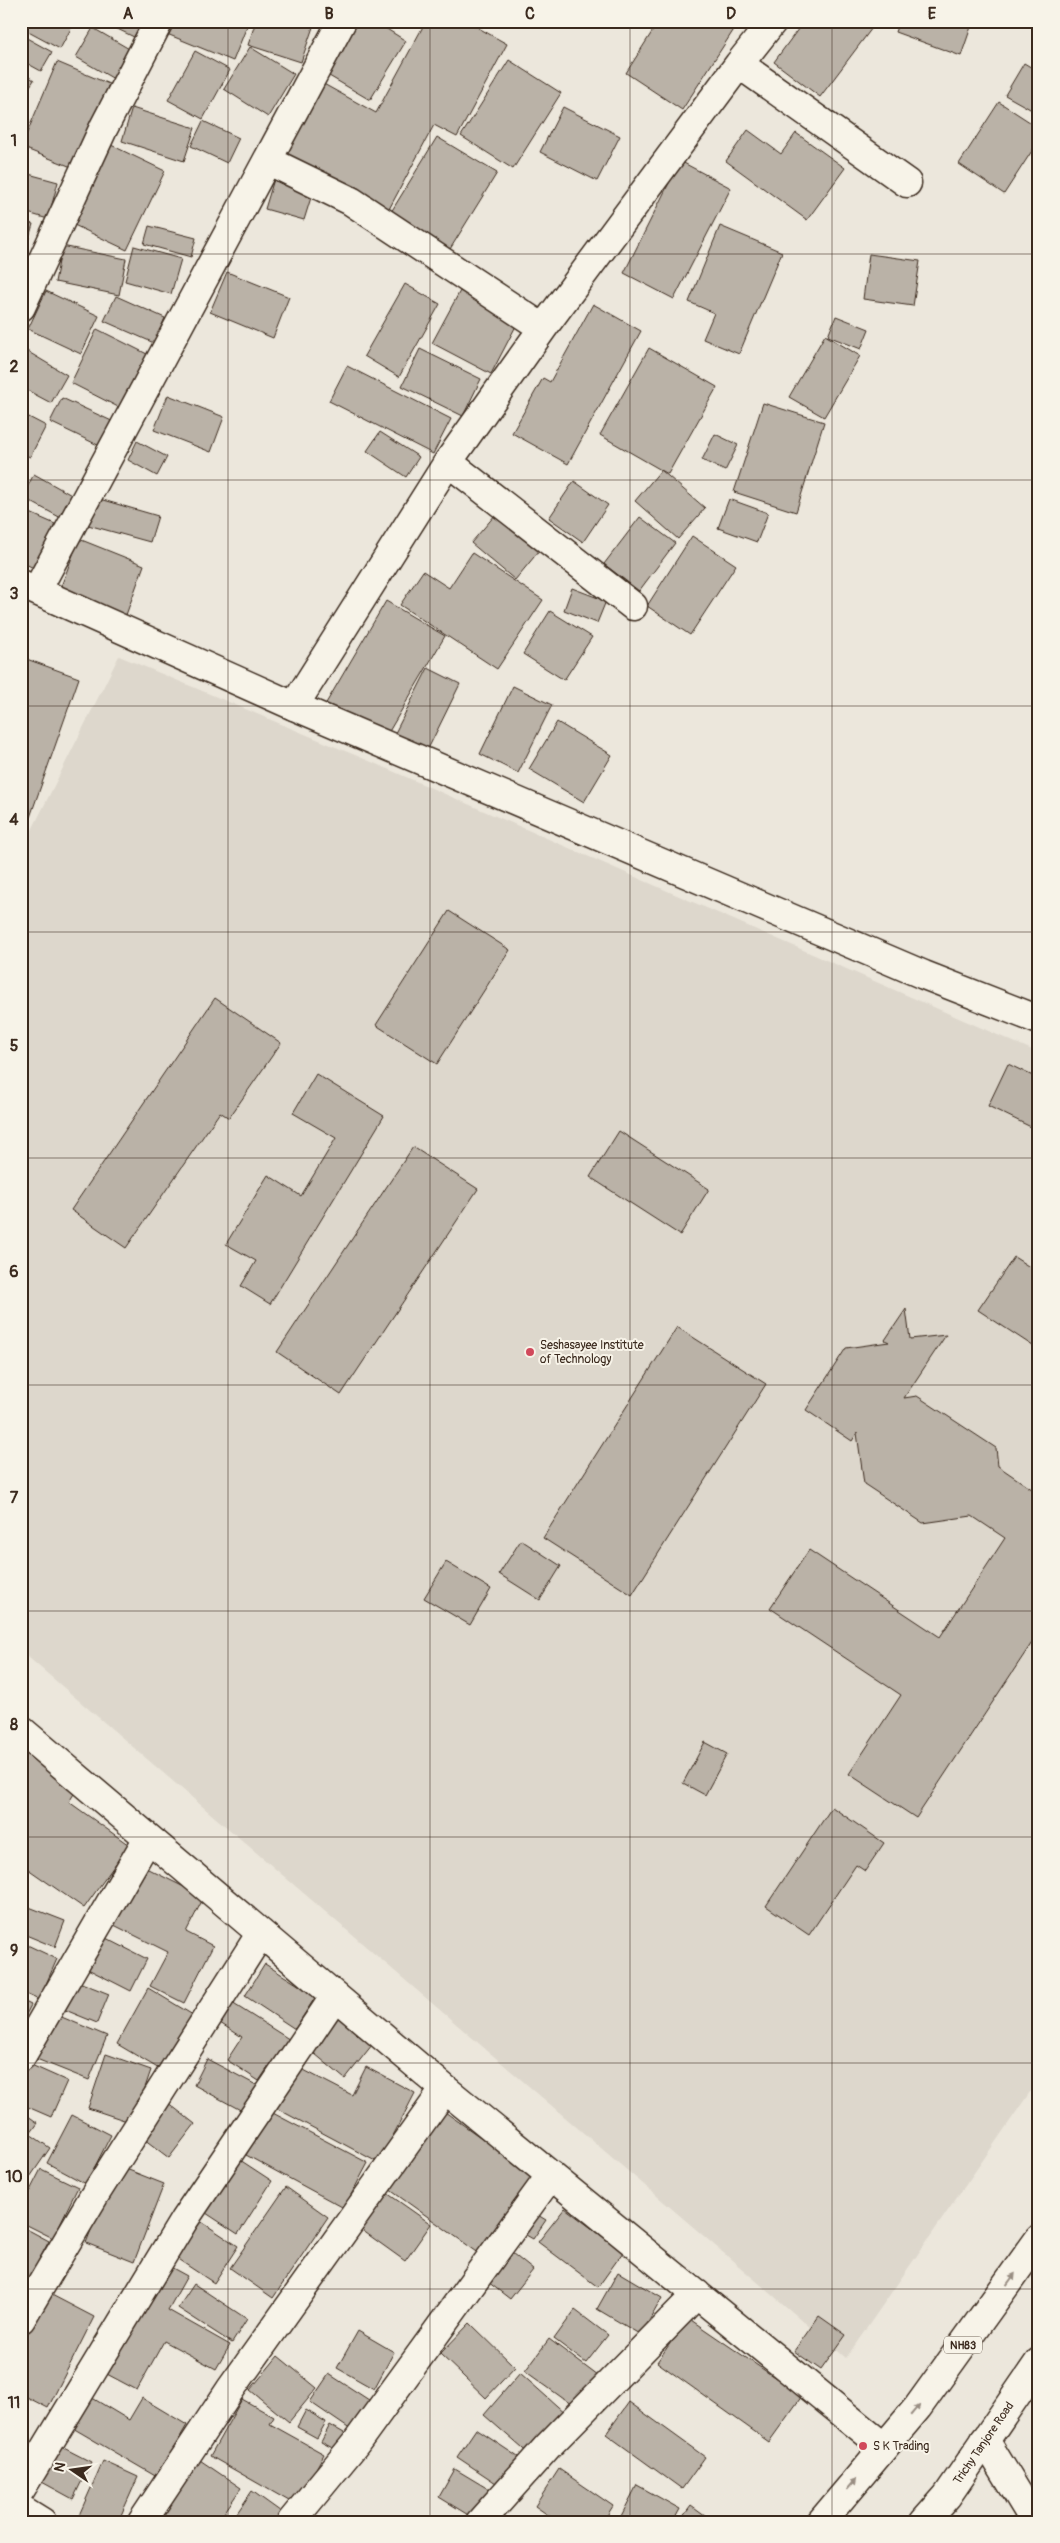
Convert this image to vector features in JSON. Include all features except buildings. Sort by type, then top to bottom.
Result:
[{"type":"main road","points":[[21,308],[104,127],[159,21]]},
{"type":"main road","points":[[342,21],[269,161],[29,587],[294,706],[924,975],[1039,1020]]},
{"type":"main road","points":[[294,706],[448,462],[543,328],[773,21]]},
{"type":"main road","points":[[739,64],[907,183]]},
{"type":"main road","points":[[269,161],[351,201],[543,328]]},
{"type":"main road","points":[[448,462],[633,606]]},
{"type":"main road","points":[[21,1730],[445,2089],[884,2447]]},
{"type":"main road","points":[[21,2057],[148,1838]]},
{"type":"main road","points":[[21,2319],[94,2196],[261,1933]]},
{"type":"main road","points":[[21,2490],[184,2220],[335,1996]]},
{"type":"main road","points":[[142,2522],[230,2390],[445,2089]]},
{"type":"main road","points":[[291,2522],[356,2443],[551,2175]]},
{"type":"main road","name":"NH83","points":[[821,2522],[918,2407],[1039,2239]]},
{"type":"main road","points":[[480,2522],[548,2446],[697,2294]]},
{"type":"main road","name":"Trichy Tanjore Road","points":[[924,2522],[947,2496],[985,2440],[1034,2377]]},
{"type":"main road","points":[[985,2440],[1035,2522]]},
{"type":"main road","points":[[21,2509],[42,2522]]},
{"type":"shaded area","name":"Seshasayee Institute of Technology","points":[[119,656],[374,763],[1039,1053],[1039,2079],[846,2358],[21,1651],[21,852]]},
{"type":"place","name":"Seshasayee Institute of Technology","points":[[530,1352]]},
{"type":"place","name":"S K Trading","points":[[863,2446]]}]
